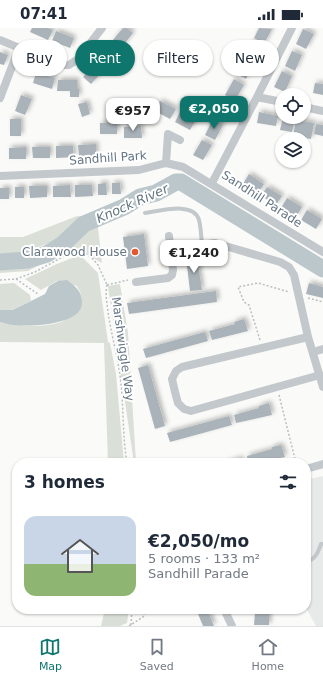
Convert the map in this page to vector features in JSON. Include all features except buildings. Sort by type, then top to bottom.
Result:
[{"type":"street","points":[[67,65],[78,59],[102,28]]},
{"type":"street","name":"Sandhill Parade","points":[[292,28],[212,183],[323,252]]},
{"type":"street","points":[[0,40],[12,45]]},
{"type":"street","points":[[0,98],[12,68]]},
{"type":"street","points":[[257,97],[275,101]]},
{"type":"street","points":[[311,108],[323,111]]},
{"type":"street","points":[[166,163],[168,134],[180,140]]},
{"type":"street","name":"Sandhill Park","points":[[0,176],[139,170],[166,163],[183,166],[212,183]]},
{"type":"street","points":[[136,282],[168,278],[172,275],[173,270],[169,236]]},
{"type":"street","points":[[170,248],[215,243],[280,262],[289,267],[294,275],[308,337],[323,387]]},
{"type":"street","points":[[308,337],[182,367],[176,371],[172,379],[178,404],[184,409],[191,411],[320,375]]},
{"type":"street","points":[[313,352],[323,349]]},
{"type":"street","points":[[311,468],[323,464]]},
{"type":"street","points":[[226,614],[232,626]]},
{"type":"lane","points":[[145,213],[180,208],[192,210],[199,219],[202,245]]},
{"type":"lane","points":[[311,560],[318,553],[321,544],[323,544]]},
{"type":"path","points":[[0,280],[16,279],[35,272],[70,253],[83,252],[92,258],[98,265],[107,285],[124,282],[130,279],[136,282]]},
{"type":"path","points":[[16,279],[38,294]]},
{"type":"path","points":[[262,348],[249,304],[244,302],[238,287],[258,282],[323,302]]},
{"type":"path","name":"Marshwiggle Way","points":[[107,285],[106,292],[109,315],[120,374],[123,433],[126,458]]},
{"type":"path","points":[[277,387],[295,458]]},
{"type":"path","points":[[130,626],[131,614]]},
{"type":"path","points":[[130,626],[144,617],[146,614]]},
{"type":"shaded area","points":[[77,216],[92,217],[63,238],[17,255],[0,255],[0,237],[23,237]]},
{"type":"shaded area","points":[[97,219],[102,263],[74,247],[28,271],[0,273],[0,264],[34,262],[66,247]]},
{"type":"shaded area","points":[[80,255],[98,273],[108,342],[110,343],[116,374],[124,458],[108,458],[104,343],[0,342],[0,322],[15,325],[34,326],[52,324],[67,319],[82,303],[81,294],[77,286],[57,281],[41,290],[25,279]]},
{"type":"shaded area","points":[[67,280],[78,289],[82,298],[80,310],[74,316],[55,323],[43,325],[23,326],[0,322],[0,310],[12,310],[45,294],[49,286],[58,281]]},
{"type":"shaded area","points":[[14,283],[30,295],[31,301],[11,310],[0,310],[0,284]]},
{"type":"shaded area","points":[[120,284],[128,333],[136,458],[133,458],[108,286]]},
{"type":"shaded area","points":[[323,476],[323,626],[316,626],[309,614],[311,614],[311,479]]},
{"type":"shaded area","points":[[104,614],[128,614],[127,623],[120,626],[101,626]]},
{"type":"waterway","name":"Knock River","points":[[0,262],[27,260],[47,254],[63,244],[84,224],[124,207],[140,197],[156,193],[176,182],[181,182],[323,269]]},
{"type":"place","name":"Clarawood House","points":[[135,252]]}]
